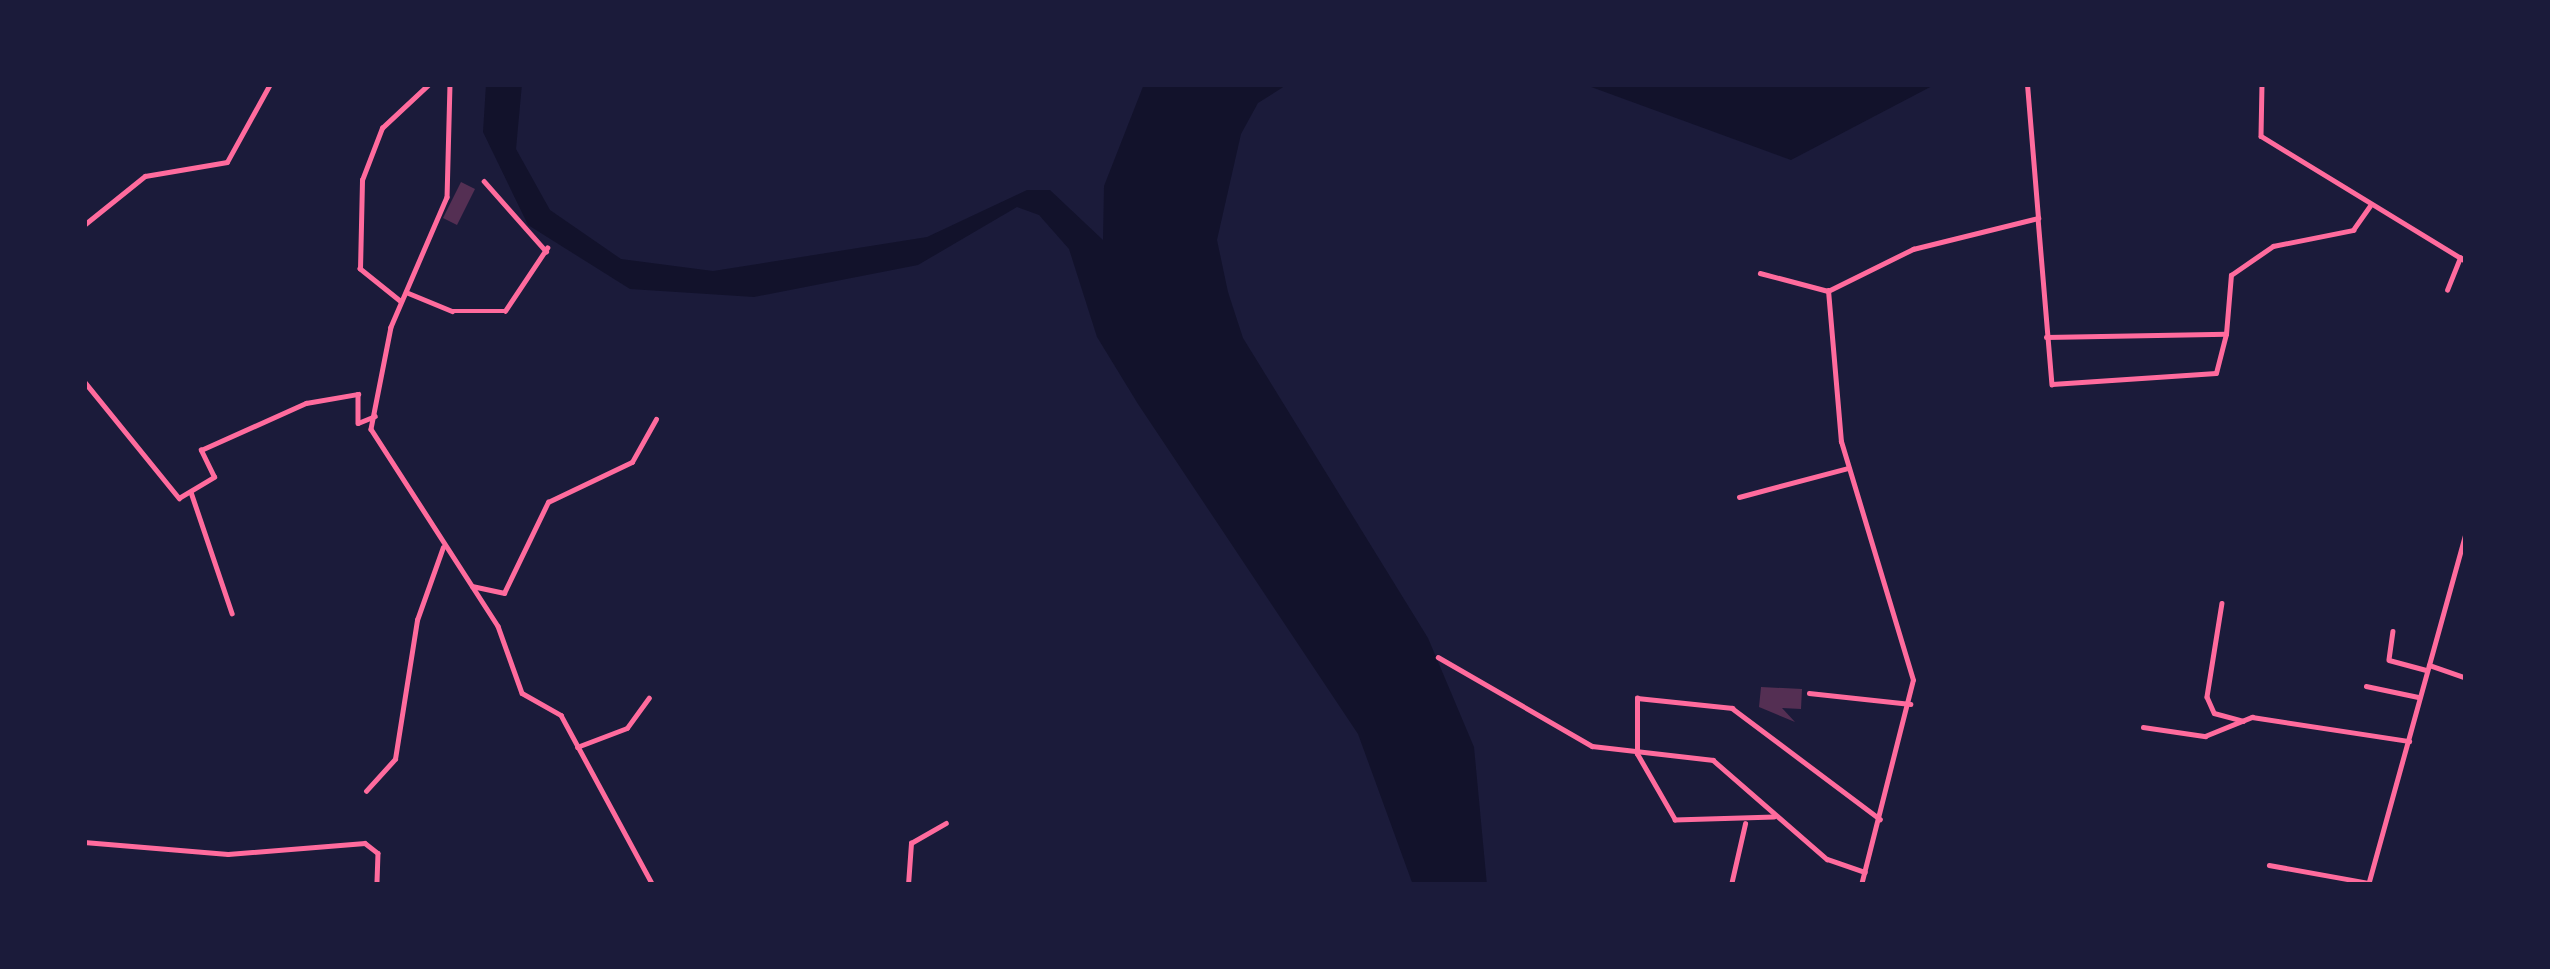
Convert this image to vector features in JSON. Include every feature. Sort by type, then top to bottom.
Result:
[{"type":"street","points":[[84,225],[145,176],[226,162],[270,84]]},
{"type":"street","points":[[401,302],[360,269],[362,180],[382,128],[429,84]]},
{"type":"street","points":[[450,84],[447,197],[401,302],[375,416],[376,448],[472,586],[522,693],[556,709],[653,885]]},
{"type":"street","points":[[2027,84],[2047,337],[2057,386],[2216,373],[2226,334],[2231,275],[2273,246],[2353,230],[2370,206]]},
{"type":"street","points":[[2261,84],[2261,136],[2463,259],[2447,290]]},
{"type":"street","points":[[406,292],[452,310],[505,311],[546,249],[484,181]]},
{"type":"street","points":[[1760,273],[1828,291],[1913,249],[2038,218]]},
{"type":"street","points":[[1828,291],[1850,468],[1910,648],[1911,704],[1861,885]]},
{"type":"street","points":[[2047,337],[2226,334]]},
{"type":"street","points":[[84,381],[179,498],[214,477],[201,450],[306,403],[358,394],[358,423],[375,416]]},
{"type":"street","points":[[472,586],[504,593],[548,502],[632,462],[656,419]]},
{"type":"street","points":[[1739,497],[1850,468]]},
{"type":"street","points":[[191,493],[232,614]]},
{"type":"street","points":[[2269,865],[2369,884],[2466,532]]},
{"type":"street","points":[[366,791],[395,759],[418,620],[443,547]]},
{"type":"street","points":[[2222,603],[2207,697],[2214,712],[2243,721],[2409,741]]},
{"type":"street","points":[[2393,631],[2389,660],[2466,678]]},
{"type":"street","points":[[1438,657],[1592,746],[1713,760],[1827,859],[1864,872]]},
{"type":"street","points":[[2366,686],[2418,697]]},
{"type":"street","points":[[1809,693],[1911,704]]},
{"type":"street","points":[[1774,817],[1744,824],[1676,820],[1637,754],[1641,695],[1732,708],[1880,819]]},
{"type":"street","points":[[577,747],[627,728],[649,698]]},
{"type":"street","points":[[2143,727],[2205,736],[2243,721]]},
{"type":"street","points":[[908,885],[911,843],[946,824]]},
{"type":"street","points":[[1731,885],[1744,824]]},
{"type":"street","points":[[84,842],[228,854],[365,843],[378,853],[376,885]]},
{"type":"shaded area","points":[[486,84],[522,84],[516,149],[550,210],[621,259],[713,271],[927,237],[1027,190],[1050,190],[1103,240],[1104,186],[1144,84],[1288,84],[1258,103],[1241,134],[1217,240],[1228,292],[1243,338],[1428,638],[1474,747],[1487,885],[1413,885],[1358,734],[1138,404],[1097,337],[1069,249],[1039,215],[1017,207],[918,265],[754,297],[630,289],[528,225],[483,132]]},
{"type":"shaded area","points":[[1583,84],[1936,84],[1791,160]]},
{"type":"building","points":[[461,182],[475,189],[457,225],[443,218]]},
{"type":"building","points":[[1761,687],[1802,689],[1801,709],[1782,708],[1795,722],[1759,707]]}]
